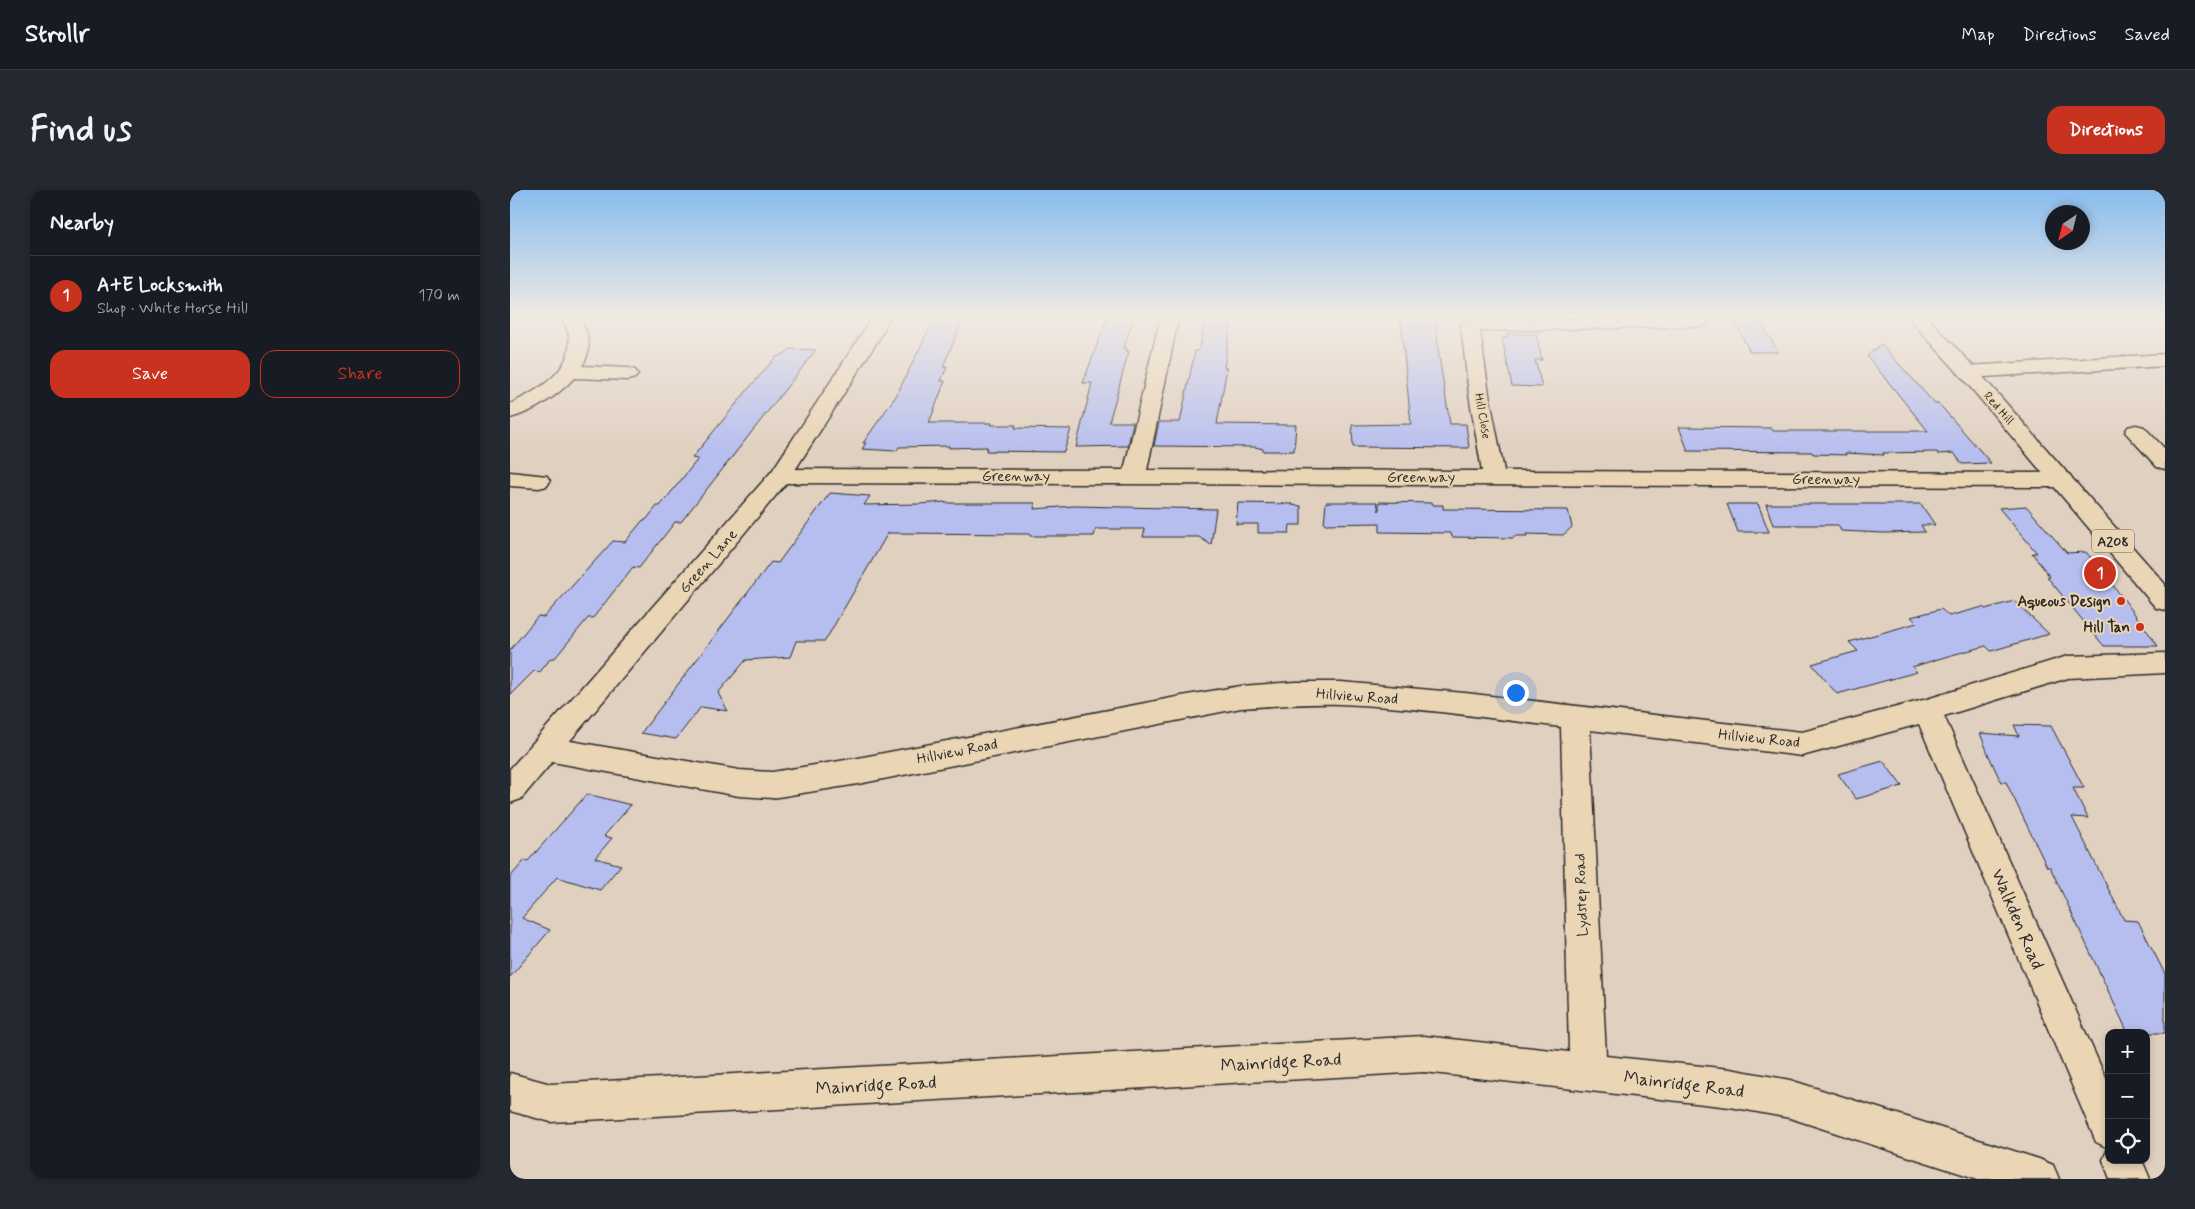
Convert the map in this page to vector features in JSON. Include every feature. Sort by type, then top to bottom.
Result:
[{"type":"street","points":[[510,412],[527,404],[552,387],[569,372],[574,361]]},
{"type":"street","name":"Green Lane","points":[[510,789],[547,749],[780,476],[855,361]]},
{"type":"street","points":[[1134,477],[1160,361]]},
{"type":"street","name":"Hill Close","points":[[1475,361],[1494,477]]},
{"type":"street","name":"Red Hill","points":[[1958,361],[2062,480]]},
{"type":"street","points":[[1968,372],[2146,361]]},
{"type":"street","points":[[569,372],[628,374]]},
{"type":"street","points":[[2136,432],[2165,462]]},
{"type":"street","name":"Greenway","points":[[780,476],[2062,480]]},
{"type":"street","points":[[510,479],[539,480]]},
{"type":"street","name":"A208","points":[[2062,480],[2165,601]]},
{"type":"street","name":"Hillview Road","points":[[547,749],[739,783],[772,785],[858,771],[1241,697],[1295,693],[1341,693],[1465,704],[1802,744],[1927,710],[2068,667],[2165,664]]},
{"type":"street","name":"Walkden Road","points":[[1927,710],[2105,1121]]},
{"type":"street","name":"Lydstep Road","points":[[1574,717],[1588,1072]]},
{"type":"street","name":"Mainridge Road","points":[[510,1092],[551,1103],[1424,1054],[1730,1088],[1790,1099],[2039,1179]]},
{"type":"street","points":[[2124,1164],[2130,1179]]},
{"type":"building","points":[[772,361],[807,361],[681,522],[675,522],[639,568],[633,567],[593,618],[588,618],[555,658],[551,658],[540,672],[534,671],[510,695],[510,650],[538,616],[544,617],[613,541],[625,542],[643,520],[646,520],[657,506],[660,506],[698,459],[692,458]]},
{"type":"building","points":[[913,361],[945,361],[943,367],[947,367],[941,381],[945,381],[929,423],[992,423],[991,425],[1016,425],[1015,428],[1071,429],[1064,452],[986,451],[987,447],[949,448],[949,446],[899,447],[896,451],[862,449],[866,443],[863,443],[896,396]]},
{"type":"building","points":[[1091,361],[1126,361],[1109,422],[1133,422],[1128,446],[1076,447],[1092,383],[1083,383]]},
{"type":"building","points":[[1193,361],[1225,361],[1224,368],[1227,368],[1217,424],[1296,425],[1294,451],[1263,451],[1263,449],[1255,447],[1154,446],[1159,422],[1180,422]]},
{"type":"building","points":[[1405,361],[1440,361],[1450,424],[1466,424],[1469,448],[1353,447],[1352,425],[1411,424]]},
{"type":"building","points":[[1507,361],[1535,361],[1542,387],[1512,386]]},
{"type":"building","points":[[1871,361],[1896,361],[1935,404],[1939,404],[1991,463],[1962,464],[1954,453],[1938,454],[1937,452],[1883,453],[1884,455],[1845,453],[1846,455],[1813,454],[1812,452],[1688,451],[1679,427],[1771,428],[1773,431],[1928,431]]},
{"type":"building","points":[[830,493],[870,496],[864,505],[945,502],[1035,503],[1034,509],[1074,506],[1216,509],[1211,545],[1199,537],[1143,537],[1145,529],[1096,529],[1094,536],[888,533],[825,641],[796,641],[790,657],[746,660],[718,693],[728,711],[701,707],[676,739],[641,733],[771,562],[778,563]]},
{"type":"building","points":[[1326,502],[1377,502],[1379,511],[1379,502],[1433,503],[1433,505],[1443,505],[1443,509],[1568,510],[1572,527],[1563,535],[1526,534],[1527,536],[1514,536],[1514,538],[1452,537],[1451,533],[1380,532],[1380,523],[1324,524]]},
{"type":"building","points":[[1238,503],[1293,504],[1301,506],[1301,525],[1290,525],[1289,533],[1258,533],[1258,524],[1236,524]]},
{"type":"building","points":[[1727,504],[1758,504],[1769,532],[1738,532]]},
{"type":"building","points":[[1766,504],[1921,504],[1935,525],[1921,525],[1925,532],[1884,533],[1841,531],[1838,525],[1773,525]]},
{"type":"building","points":[[2026,506],[2067,553],[2086,552],[2158,646],[2104,646],[2047,577],[2050,577],[2032,553],[2037,553],[1999,508]]},
{"type":"building","points":[[2014,601],[2049,634],[1991,651],[1986,646],[1948,656],[1912,667],[1917,672],[1837,694],[1812,664],[1858,651],[1849,642],[1917,623],[1911,617],[1941,609],[1949,616]]},
{"type":"building","points":[[2014,725],[2051,726],[2084,788],[2073,788],[2088,818],[2072,817],[2124,920],[2138,921],[2165,974],[2165,1033],[2150,1033],[2150,1029],[2126,1029],[2050,867],[2047,867],[2006,782],[2001,782],[1980,733],[2019,736]]},
{"type":"building","points":[[1883,761],[1902,786],[1856,799],[1838,774]]},
{"type":"building","points":[[587,794],[631,805],[604,836],[612,838],[595,858],[621,865],[600,890],[557,877],[522,918],[550,930],[510,977],[510,877],[525,860],[528,861]]},
{"type":"place","name":"A+E Locksmith","points":[[2100,573]]},
{"type":"place","name":"Aqueous Design","points":[[2121,601]]},
{"type":"place","name":"Hill Tan","points":[[2140,627]]}]
